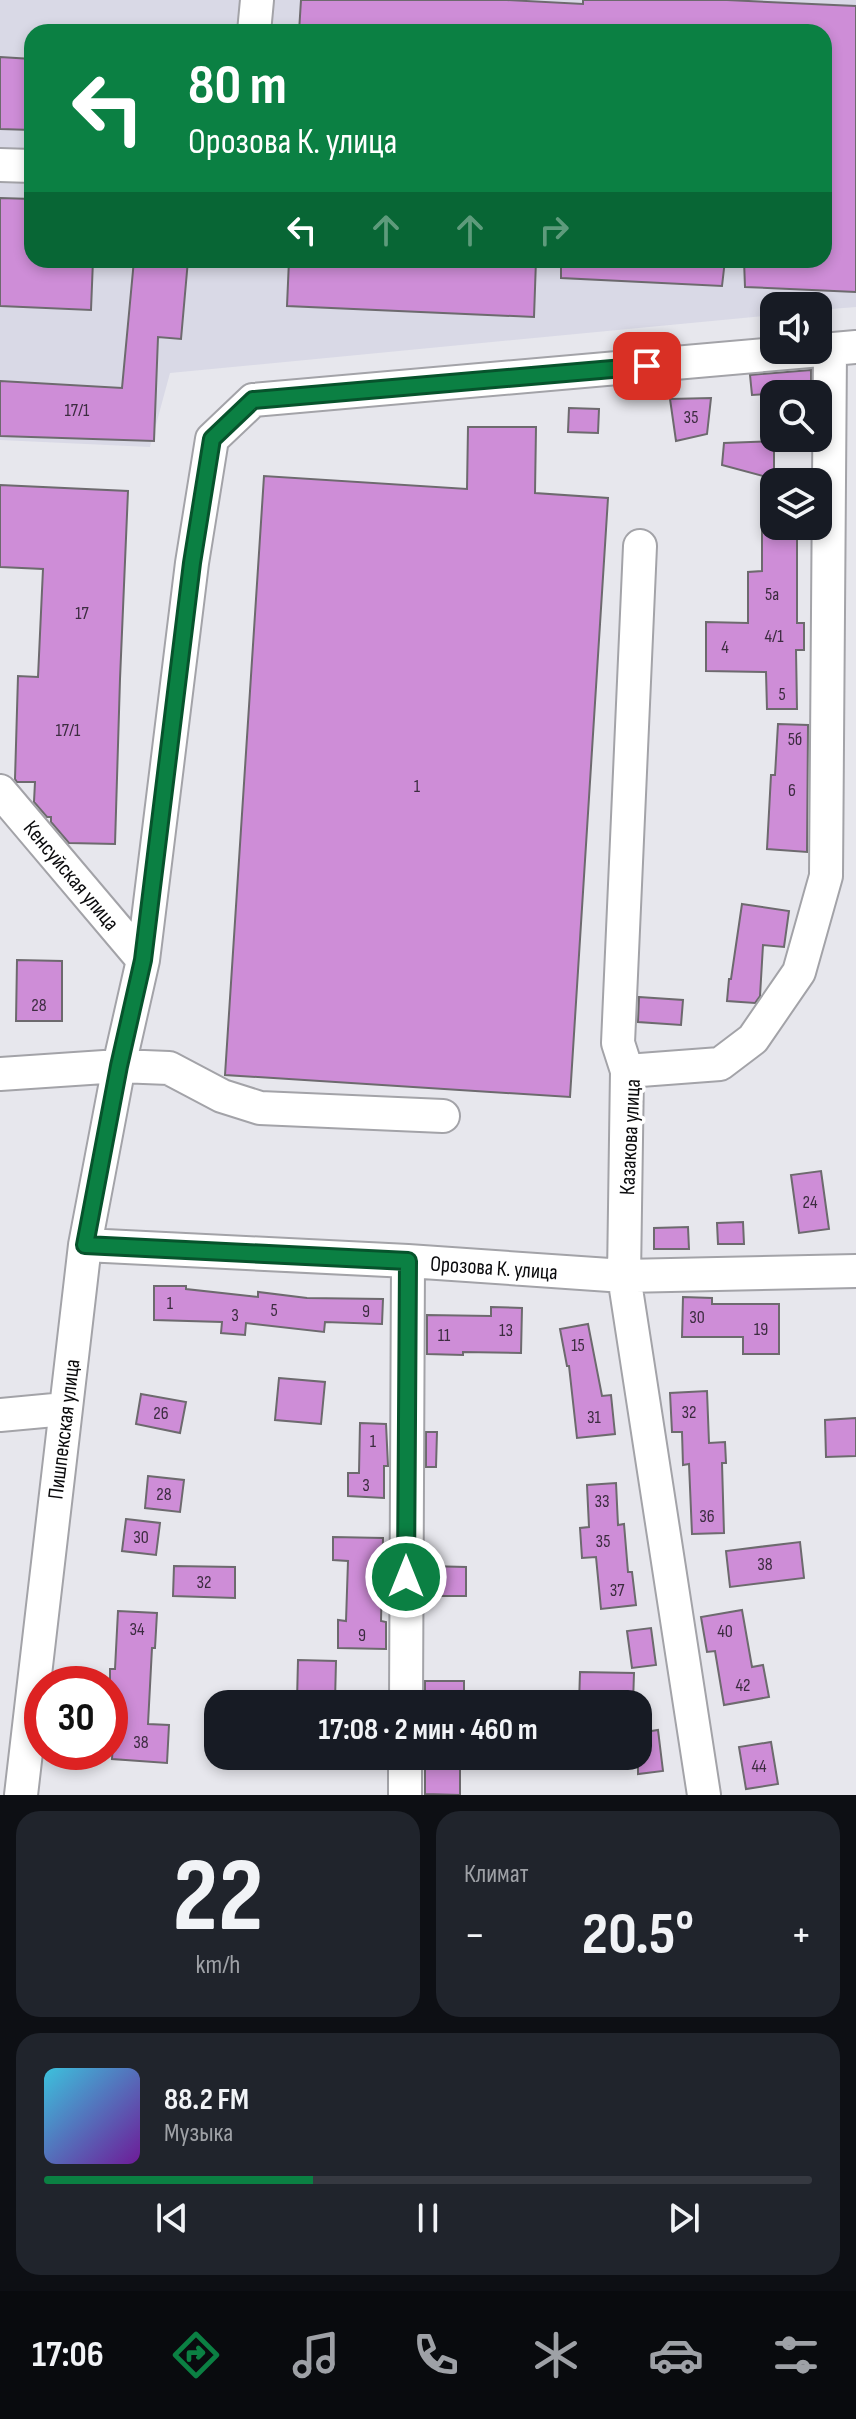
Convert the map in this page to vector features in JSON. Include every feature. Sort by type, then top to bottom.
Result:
[{"type":"street","points":[[255,24],[257,0]]},
{"type":"street","points":[[0,165],[24,166]]},
{"type":"street","name":"Казакова улица","points":[[704,1795],[624,1276],[627,1071],[720,1064],[753,1039],[799,972],[841,875],[843,349]]},
{"type":"street","name":"Пишпекская улица","points":[[15,1783],[85,1245],[143,960],[192,563],[212,439],[253,400],[843,349]]},
{"type":"street","points":[[627,1071],[618,1043],[640,546]]},
{"type":"street","name":"Кенсуйская улица","points":[[0,791],[143,960]]},
{"type":"street","points":[[0,1074],[119,1066],[169,1068],[222,1096],[260,1108],[443,1116]]},
{"type":"street","name":"Орозова К. улица","points":[[85,1245],[408,1261],[624,1276],[856,1271]]},
{"type":"street","points":[[406,1690],[408,1261]]},
{"type":"street","points":[[0,1415],[65,1409]]},
{"type":"street","points":[[405,1770],[405,1795]]},
{"type":"shaded area","points":[[0,0],[856,0],[856,307],[832,309],[832,292],[760,292],[760,316],[170,373],[150,447],[0,440]]},
{"type":"building","points":[[301,0],[507,0],[583,4],[583,0],[727,0],[856,6],[856,292],[745,287],[744,268],[832,268],[832,24],[300,24]]},
{"type":"building","points":[[0,57],[24,58],[24,130],[0,129]]},
{"type":"building","points":[[0,198],[24,199],[24,268],[93,268],[91,310],[0,306]]},
{"type":"building","points":[[133,268],[187,268],[181,339],[158,337],[154,441],[0,436],[0,381],[122,388]]},
{"type":"building","points":[[289,268],[536,268],[534,317],[287,306]]},
{"type":"building","points":[[561,268],[724,268],[722,286],[561,278]]},
{"type":"building","points":[[811,370],[811,380],[760,380],[760,394],[752,395],[750,375]]},
{"type":"building","points":[[711,398],[707,434],[676,441],[670,399]]},
{"type":"building","points":[[569,408],[599,409],[598,433],[568,432]]},
{"type":"building","points":[[468,427],[536,427],[535,493],[608,498],[570,1097],[225,1075],[264,476],[467,489]]},
{"type":"building","points":[[760,442],[760,452],[774,452],[774,468],[760,468],[760,475],[722,465],[724,443]]},
{"type":"building","points":[[0,485],[128,491],[115,844],[69,843],[51,822],[51,817],[47,817],[34,802],[35,782],[17,782],[15,779],[18,676],[38,677],[43,569],[0,567]]},
{"type":"building","points":[[762,540],[797,540],[797,623],[804,623],[804,650],[796,650],[797,709],[767,709],[766,672],[706,671],[706,622],[748,623],[748,572],[762,571]]},
{"type":"building","points":[[778,724],[808,725],[807,852],[767,849],[771,775],[775,775]]},
{"type":"building","points":[[742,904],[789,911],[784,947],[763,945],[760,996],[755,1003],[727,1001]]},
{"type":"building","points":[[17,960],[62,961],[62,1021],[16,1021]]},
{"type":"building","points":[[639,997],[683,1000],[681,1025],[638,1022]]},
{"type":"building","points":[[821,1171],[829,1229],[799,1233],[791,1175]]},
{"type":"building","points":[[743,1222],[744,1244],[718,1244],[717,1223]]},
{"type":"building","points":[[688,1227],[689,1249],[654,1249],[654,1228]]},
{"type":"building","points":[[154,1286],[186,1286],[186,1289],[258,1297],[258,1292],[307,1298],[383,1299],[382,1324],[325,1322],[324,1332],[246,1323],[245,1335],[221,1333],[222,1322],[154,1320]]},
{"type":"building","points":[[683,1297],[712,1298],[712,1304],[779,1304],[779,1354],[743,1354],[743,1337],[682,1337]]},
{"type":"building","points":[[491,1307],[522,1308],[521,1353],[427,1354],[427,1315],[491,1316]]},
{"type":"building","points":[[588,1324],[602,1396],[611,1395],[615,1434],[577,1438],[569,1366],[560,1329]]},
{"type":"building","points":[[279,1378],[325,1382],[321,1424],[275,1420]]},
{"type":"building","points":[[707,1391],[709,1443],[725,1442],[726,1463],[722,1463],[724,1533],[692,1534],[689,1464],[683,1465],[682,1432],[672,1432],[670,1393]]},
{"type":"building","points":[[141,1394],[186,1402],[180,1433],[136,1424]]},
{"type":"building","points":[[856,1418],[856,1456],[826,1457],[825,1420]]},
{"type":"building","points":[[360,1423],[386,1424],[388,1466],[384,1466],[384,1498],[348,1496],[348,1473],[359,1473]]},
{"type":"building","points":[[426,1432],[437,1432],[436,1467],[426,1467]]},
{"type":"building","points":[[148,1476],[184,1480],[180,1512],[145,1508]]},
{"type":"building","points":[[616,1483],[618,1525],[624,1524],[628,1572],[632,1572],[636,1605],[601,1609],[596,1557],[582,1558],[580,1528],[589,1527],[587,1485]]},
{"type":"building","points":[[126,1519],[160,1523],[156,1555],[122,1551]]},
{"type":"building","points":[[333,1537],[383,1538],[381,1621],[386,1622],[386,1649],[338,1648],[338,1620],[346,1621],[348,1561],[333,1560]]},
{"type":"building","points":[[800,1542],[804,1578],[730,1587],[726,1551]]},
{"type":"building","points":[[174,1566],[235,1567],[235,1598],[173,1596]]},
{"type":"building","points":[[426,1566],[466,1567],[466,1596],[425,1596]]},
{"type":"building","points":[[742,1610],[752,1667],[763,1665],[769,1697],[724,1705],[715,1651],[707,1652],[701,1617]]},
{"type":"building","points":[[118,1611],[157,1613],[148,1724],[169,1725],[167,1763],[128,1760],[128,1666],[115,1666]]},
{"type":"building","points":[[651,1628],[656,1665],[632,1668],[627,1631]]},
{"type":"building","points":[[298,1660],[336,1661],[335,1690],[297,1690]]},
{"type":"building","points":[[580,1672],[634,1673],[633,1690],[579,1690]]},
{"type":"building","points":[[425,1681],[464,1681],[464,1690],[425,1690]]},
{"type":"building","points":[[658,1730],[663,1771],[638,1774],[638,1770],[652,1770],[652,1731]]},
{"type":"building","points":[[771,1742],[778,1784],[746,1789],[739,1747]]},
{"type":"building","points":[[425,1770],[460,1770],[460,1795],[425,1794]]},
{"type":"route","points":[[406,1577],[408,1261],[85,1245],[143,960],[192,563],[212,439],[253,400],[647,366]]}]
